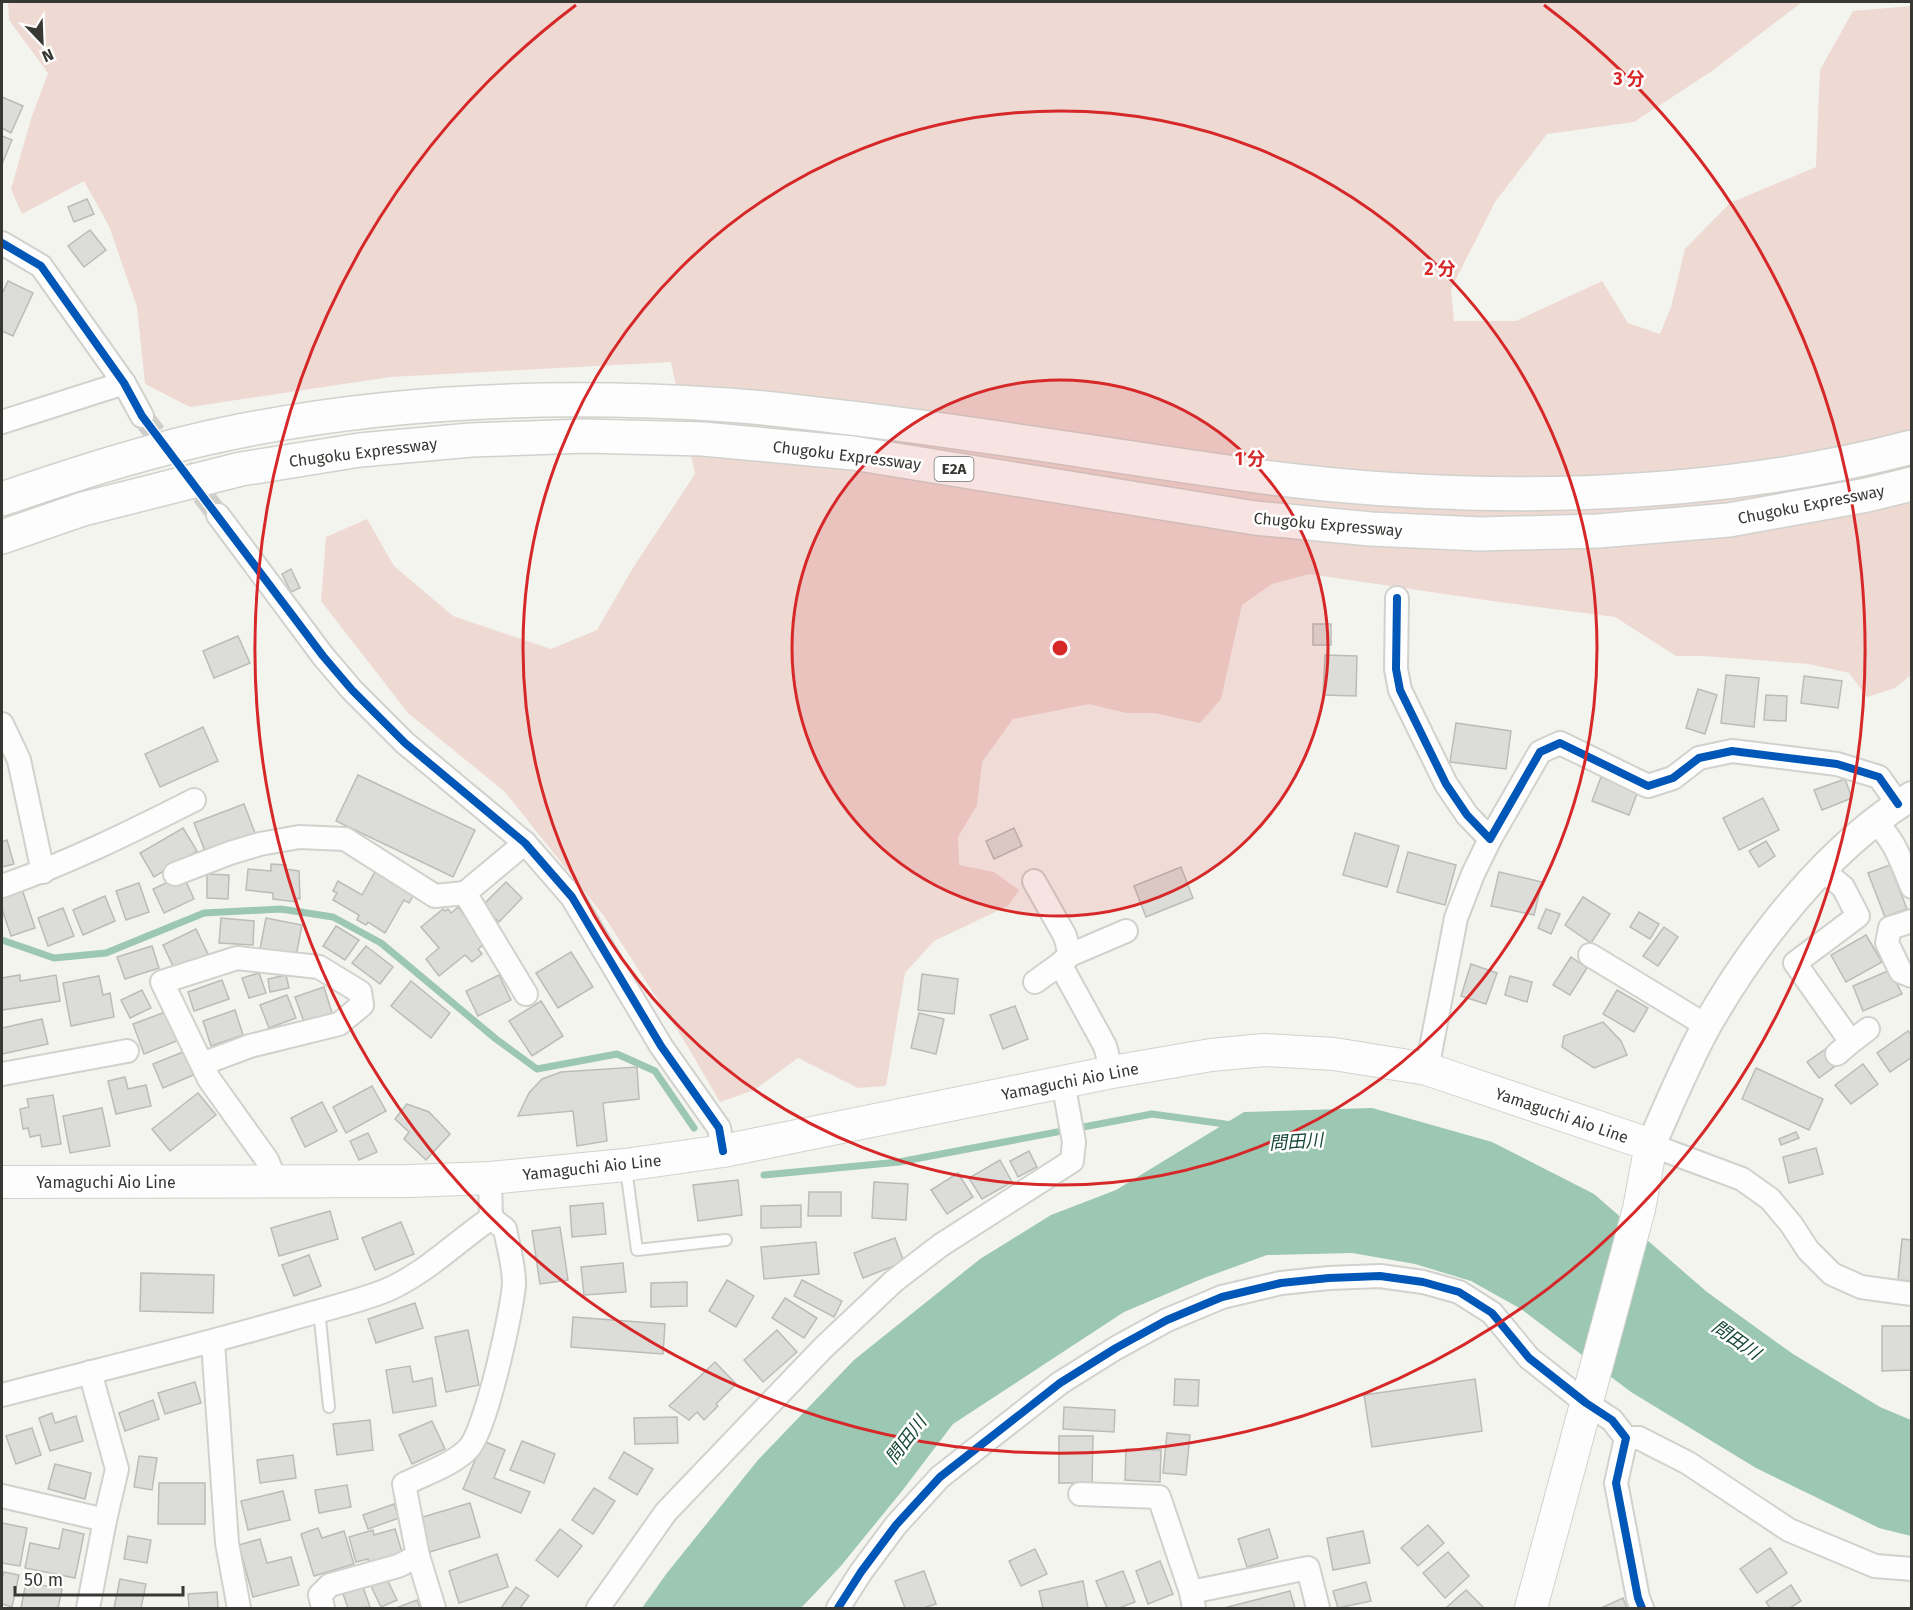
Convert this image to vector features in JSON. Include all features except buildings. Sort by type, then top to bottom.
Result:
[{"type":"highway","name":"Chugoku Expressway","points":[[2,499],[73,474],[233,432],[352,412],[468,402],[580,398],[731,405],[888,423],[1260,476],[1374,489],[1482,494],[1600,491],[1724,483],[1858,461],[1911,447]]},
{"type":"highway","name":"Chugoku Expressway","points":[[2,537],[83,509],[241,469],[360,450],[471,440],[584,436],[703,439],[853,453],[1254,518],[1371,529],[1480,534],[1598,531],[1729,520],[1867,495],[1911,484]]},
{"type":"main road","name":"Yamaguchi Aio Line","points":[[2,1182],[276,1182],[490,1178],[625,1165],[723,1151],[1113,1072],[1210,1055],[1264,1050],[1334,1054],[1427,1069],[1651,1144],[1639,1209],[1531,1608]]},
{"type":"street","points":[[2,243],[41,266],[124,383],[142,416]]},
{"type":"street","points":[[2,422],[124,383]]},
{"type":"street","points":[[218,515],[323,656],[352,690],[405,742],[525,843],[572,897],[661,1046],[719,1128],[723,1151]]},
{"type":"street","points":[[1397,598],[1396,669],[1400,690],[1446,784],[1467,815],[1490,839]]},
{"type":"street","points":[[2,724],[19,760],[43,872]]},
{"type":"street","points":[[1427,1069],[1456,918],[1490,839],[1540,752],[1560,743],[1648,786],[1673,778],[1699,758],[1732,751],[1837,764],[1879,777],[1905,800],[1875,822],[1821,869],[1775,923],[1740,971],[1707,1026],[1651,1144],[1742,1179],[1770,1199],[1791,1224],[1808,1250],[1832,1274],[1861,1287],[1911,1294]]},
{"type":"street","points":[[2,886],[43,872],[103,846],[194,800]]},
{"type":"street","points":[[1875,822],[1894,843],[1911,887]]},
{"type":"street","points":[[175,874],[260,844],[299,837],[345,839],[435,896],[465,893],[525,843]]},
{"type":"street","points":[[1821,869],[1843,887],[1858,916],[1795,963],[1852,1042]]},
{"type":"street","points":[[1034,881],[1065,936],[1065,960],[1105,1046],[1113,1072]]},
{"type":"street","points":[[465,893],[526,994]]},
{"type":"street","points":[[1911,921],[1890,928],[1887,943],[1901,972],[1911,976]]},
{"type":"street","points":[[1035,982],[1065,960],[1126,931]]},
{"type":"street","points":[[1590,955],[1707,1026]]},
{"type":"street","points":[[202,1064],[250,1046],[339,1024],[362,1005],[360,992],[319,967],[237,958],[162,982],[209,1079],[267,1160],[276,1182]]},
{"type":"street","points":[[2,1074],[128,1051]]},
{"type":"street","points":[[598,1608],[666,1512],[823,1348],[894,1281],[941,1245],[1072,1161],[1074,1142],[1063,1082]]},
{"type":"street","points":[[490,1178],[491,1218]]},
{"type":"street","points":[[2,1395],[213,1342],[386,1290],[428,1268],[467,1234],[491,1218]]},
{"type":"street","points":[[434,1608],[418,1556],[404,1484],[456,1458],[470,1448],[485,1412],[507,1328],[514,1282],[505,1228],[491,1218]]},
{"type":"street","points":[[838,1608],[896,1524],[940,1477],[1060,1383],[1167,1320],[1222,1297],[1281,1283],[1380,1276],[1423,1282],[1460,1292],[1492,1313],[1529,1358],[1588,1395],[1626,1438]]},
{"type":"street","points":[[213,1342],[226,1543],[239,1608]]},
{"type":"street","points":[[88,1608],[117,1469],[90,1372]]},
{"type":"street","points":[[1626,1438],[1640,1438],[1688,1463],[1789,1530],[1875,1566],[1911,1569]]},
{"type":"street","points":[[1626,1438],[1616,1483],[1638,1598],[1642,1608]]},
{"type":"street","points":[[1080,1494],[1159,1497],[1193,1600],[1308,1568],[1318,1608]]},
{"type":"street","points":[[2,1496],[105,1520]]},
{"type":"street","points":[[323,1608],[320,1595],[330,1585],[398,1566],[418,1556]]},
{"type":"lane","points":[[625,1165],[638,1250],[726,1240]]},
{"type":"lane","points":[[319,1310],[329,1407]]},
{"type":"shaded area","points":[[8,2],[1802,2],[1712,71],[1634,122],[1547,134],[1495,202],[1451,289],[1454,321],[1516,321],[1602,281],[1628,323],[1660,334],[1671,307],[1685,249],[1730,203],[1816,167],[1820,70],[1853,11],[1911,6],[1911,675],[1895,688],[1867,697],[1849,673],[1809,664],[1676,656],[1615,617],[1309,574],[1272,584],[1242,605],[1221,699],[1200,723],[1154,713],[1127,713],[1089,704],[1013,719],[982,762],[977,805],[958,837],[959,865],[994,872],[1019,890],[1008,906],[934,941],[905,973],[886,1086],[858,1088],[798,1058],[754,1090],[720,1102],[688,1047],[604,916],[505,792],[408,713],[321,601],[326,537],[367,519],[394,566],[453,616],[551,649],[597,630],[631,571],[695,474],[671,362],[390,377],[190,407],[145,384],[137,307],[109,226],[84,181],[22,214],[11,189],[31,119],[48,73],[9,20]]},
{"type":"water","name":"問田川","points":[[1372,1108],[1492,1142],[1594,1194],[1707,1292],[1793,1354],[1880,1407],[1911,1420],[1911,1536],[1879,1528],[1756,1468],[1631,1392],[1521,1309],[1471,1281],[1415,1264],[1352,1253],[1267,1255],[1204,1278],[1124,1312],[953,1424],[840,1567],[801,1608],[642,1608],[667,1573],[758,1460],[854,1360],[980,1259],[1051,1215],[1116,1190],[1244,1112]]},
{"type":"waterway","points":[[2,940],[54,958],[106,953],[204,913],[281,909],[333,917],[381,943],[496,1039],[537,1069],[617,1054],[655,1071],[694,1128]]},
{"type":"waterway","points":[[764,1175],[899,1162],[1152,1114],[1232,1125]]},
{"type":"tunnel","points":[[142,416],[218,515]]},
{"type":"cycle path","points":[[2,243],[41,266],[124,383],[142,416],[323,656],[352,690],[405,743],[525,843],[572,897],[661,1046],[719,1128],[723,1151]]},
{"type":"cycle path","points":[[1397,598],[1396,669],[1400,690],[1446,784],[1467,815],[1490,839],[1540,752],[1560,743],[1648,786],[1673,778],[1699,758],[1732,751],[1837,764],[1879,777],[1898,804]]},
{"type":"cycle path","points":[[838,1608],[896,1525],[940,1477],[1060,1383],[1116,1348],[1167,1320],[1222,1297],[1281,1283],[1380,1276],[1423,1282],[1459,1292],[1492,1313],[1529,1358],[1586,1403],[1612,1420],[1626,1438],[1616,1483],[1638,1598],[1642,1608]]}]
